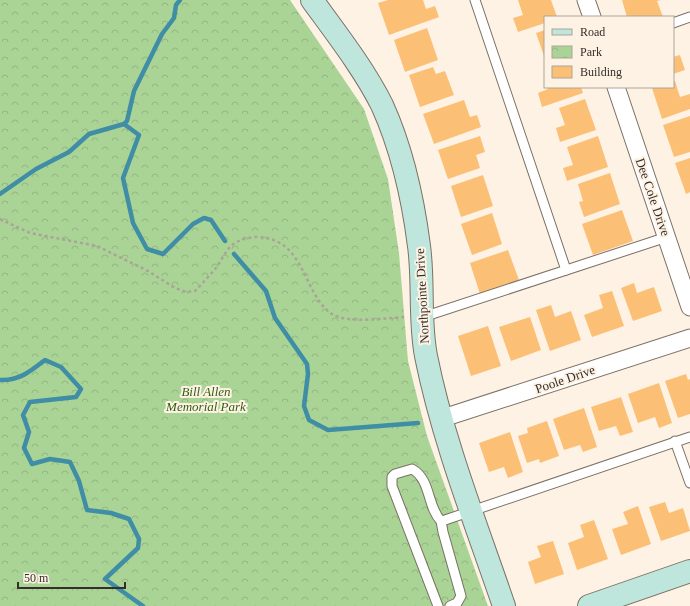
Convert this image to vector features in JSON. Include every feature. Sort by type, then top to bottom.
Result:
[{"type":"street","name":"Northpointe Drive","points":[[312,0],[351,55],[382,105],[397,147],[411,194],[420,247],[414,317],[425,354],[440,419],[504,606]]},
{"type":"street","points":[[586,0],[592,16]]},
{"type":"street","name":"Dee Cole Drive","points":[[616,88],[690,307]]},
{"type":"street","name":"Poole Drive","points":[[440,419],[690,338]]},
{"type":"street","points":[[589,606],[690,571]]},
{"type":"lane","points":[[475,0],[566,270]]},
{"type":"lane","points":[[674,23],[690,17]]},
{"type":"lane","points":[[414,317],[667,237]]},
{"type":"lane","points":[[441,521],[472,512],[690,437]]},
{"type":"lane","points":[[675,441],[690,483]]},
{"type":"lane","points":[[438,606],[392,486],[392,477],[395,474],[412,469],[423,479],[436,515],[441,521],[461,596],[457,603],[450,606]]},
{"type":"path","points":[[0,219],[19,230],[36,235],[97,246],[148,271],[175,288],[186,292],[196,291],[216,268],[231,245],[252,237],[265,237],[280,243],[292,253],[322,304],[332,314],[354,319],[414,317]]},
{"type":"green space","name":"Bill Allen Memorial Park","points":[[0,0],[290,0],[364,109],[388,179],[399,253],[408,361],[427,436],[488,606],[0,606]]},
{"type":"building","points":[[388,0],[423,0],[426,9],[435,6],[439,17],[389,35],[378,3]]},
{"type":"building","points":[[518,0],[551,0],[557,16],[544,16],[544,23],[518,32],[513,18],[523,15]]},
{"type":"building","points":[[622,0],[661,0],[657,1],[663,16],[627,16]]},
{"type":"building","points":[[427,28],[438,60],[405,72],[394,40]]},
{"type":"building","points":[[544,30],[544,56],[536,33]]},
{"type":"building","points":[[680,55],[685,70],[674,74],[674,57]]},
{"type":"building","points":[[433,67],[436,74],[445,71],[454,95],[420,107],[409,75]]},
{"type":"building","points":[[675,81],[680,97],[690,94],[690,109],[662,119],[652,88],[674,88]]},
{"type":"building","points":[[581,88],[583,93],[542,107],[538,93],[548,89]]},
{"type":"building","points":[[585,99],[596,130],[560,142],[556,128],[565,125],[559,108]]},
{"type":"building","points":[[464,100],[470,117],[477,115],[481,127],[434,144],[423,114]]},
{"type":"building","points":[[690,116],[690,152],[674,157],[663,125]]},
{"type":"building","points":[[480,136],[485,152],[476,155],[480,168],[448,179],[438,150]]},
{"type":"building","points":[[598,136],[608,167],[567,181],[563,168],[573,165],[567,147]]},
{"type":"building","points":[[690,158],[690,192],[686,194],[675,163]]},
{"type":"building","points":[[610,173],[620,204],[584,217],[579,202],[583,201],[578,184]]},
{"type":"building","points":[[483,175],[493,206],[461,217],[451,186]]},
{"type":"building","points":[[622,210],[633,241],[593,255],[582,224]]},
{"type":"building","points":[[492,213],[502,244],[472,255],[461,224]]},
{"type":"building","points":[[508,250],[519,280],[480,294],[470,263]]},
{"type":"building","points":[[634,283],[637,293],[654,287],[662,311],[633,321],[621,288]]},
{"type":"building","points":[[612,291],[624,326],[592,337],[584,315],[603,308],[599,295]]},
{"type":"building","points":[[551,305],[555,317],[571,311],[581,340],[550,351],[536,310]]},
{"type":"building","points":[[530,317],[541,350],[511,361],[499,327]]},
{"type":"building","points":[[488,326],[501,366],[471,376],[458,336]]},
{"type":"building","points":[[686,374],[688,380],[690,379],[690,414],[678,418],[665,381]]},
{"type":"building","points":[[659,383],[672,423],[659,428],[655,417],[638,423],[628,394]]},
{"type":"building","points":[[621,397],[633,432],[620,436],[616,426],[599,431],[591,407]]},
{"type":"building","points":[[584,408],[597,447],[583,452],[580,445],[564,450],[553,419]]},
{"type":"building","points":[[547,421],[559,456],[540,463],[539,459],[527,463],[518,436],[528,433],[527,428]]},
{"type":"building","points":[[510,432],[523,472],[508,478],[504,467],[489,472],[479,443]]},
{"type":"building","points":[[665,502],[669,513],[683,508],[690,531],[661,541],[649,507]]},
{"type":"building","points":[[638,506],[651,544],[621,555],[612,529],[628,524],[623,512]]},
{"type":"building","points":[[594,520],[608,559],[577,570],[568,543],[584,537],[580,525]]},
{"type":"building","points":[[553,541],[564,574],[535,584],[528,562],[541,557],[537,546]]},
{"type":"waterway","points":[[124,124],[127,121],[134,91],[162,34],[174,18],[176,5],[180,0]]},
{"type":"waterway","points":[[0,194],[36,169],[69,152],[89,134],[124,124],[139,135],[123,178],[133,223],[147,249],[163,254],[193,224],[204,218],[211,220],[225,241]]},
{"type":"waterway","points":[[234,254],[266,291],[275,318],[307,364],[308,374],[304,406],[309,420],[328,430],[418,423]]},
{"type":"waterway","points":[[0,380],[19,377],[45,360],[61,367],[81,389],[76,397],[30,402],[23,415],[29,432],[24,448],[32,464],[50,459],[70,462],[79,481],[87,510],[111,513],[129,519],[139,539],[138,548],[105,579],[143,606]]}]
